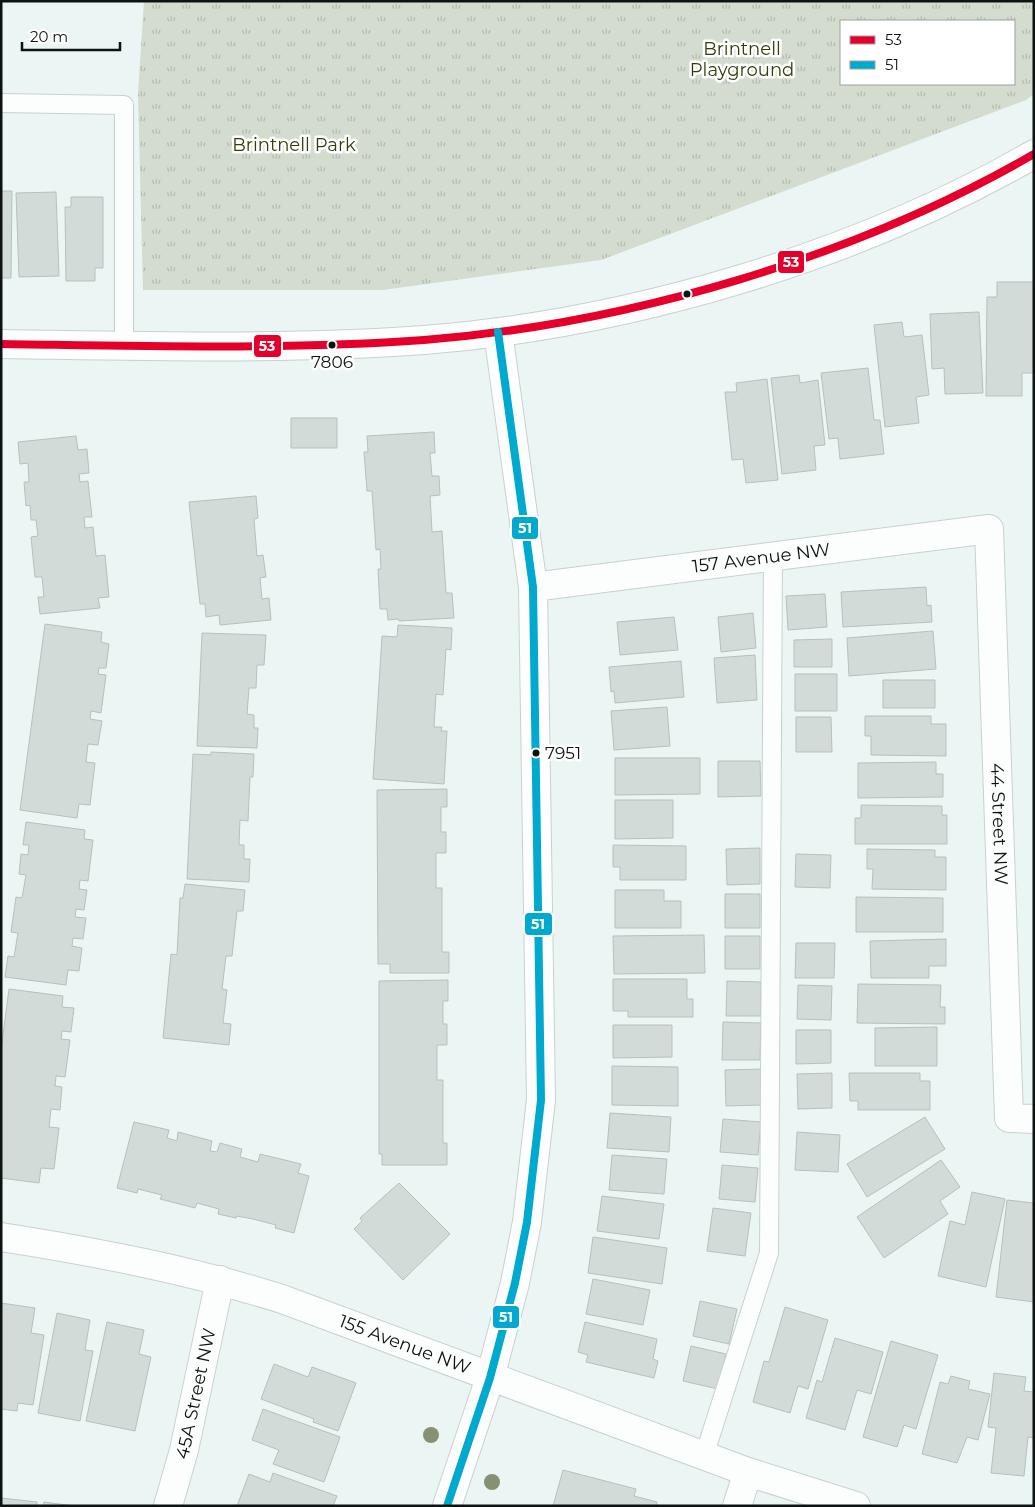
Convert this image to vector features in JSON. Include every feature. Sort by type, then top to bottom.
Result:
[{"type":"street","points":[[1,344],[356,343],[498,332],[653,303],[728,283],[798,260],[945,199],[1034,154]]},
{"type":"street","points":[[446,1506],[490,1378],[515,1283],[527,1222],[541,1100],[533,588],[498,332]]},
{"type":"street","name":"157 Avenue NW","points":[[533,588],[990,529]]},
{"type":"street","name":"44 Street NW","points":[[990,529],[1021,1118]]},
{"type":"street","name":"155 Avenue NW","points":[[1,1237],[102,1253],[220,1280],[282,1299],[490,1378],[748,1472],[856,1506]]},
{"type":"street","name":"45A Street NW","points":[[168,1506],[184,1450],[220,1280]]},
{"type":"street","points":[[737,1506],[748,1472]]},
{"type":"lane","points":[[1,103],[124,105],[124,345]]},
{"type":"lane","points":[[704,1456],[769,1253],[773,557]]},
{"type":"green space","name":"Brintnell Park","points":[[144,1],[1034,1],[1034,94],[1026,100],[601,260],[383,290],[143,290],[138,94]]},
{"type":"building","points":[[1,191],[12,191],[11,278],[1,278]]},
{"type":"building","points":[[56,192],[59,276],[19,277],[16,193]]},
{"type":"building","points":[[71,197],[103,197],[103,268],[95,268],[95,281],[66,281],[65,207],[71,207]]},
{"type":"building","points":[[997,282],[1034,282],[1034,373],[1022,373],[1022,396],[986,396],[987,297],[997,297]]},
{"type":"building","points":[[979,312],[983,393],[945,394],[944,368],[932,369],[930,314]]},
{"type":"building","points":[[902,322],[904,337],[922,335],[929,395],[916,397],[919,423],[885,427],[874,325]]},
{"type":"building","points":[[868,368],[874,420],[880,420],[884,454],[840,459],[838,438],[829,439],[821,373]]},
{"type":"building","points":[[799,375],[800,383],[818,380],[825,445],[814,446],[816,470],[782,474],[771,378]]},
{"type":"building","points":[[767,379],[778,480],[746,483],[743,459],[732,460],[725,392],[737,392],[736,383]]},
{"type":"building","points":[[291,418],[337,418],[337,448],[291,448]]},
{"type":"building","points":[[434,432],[435,453],[430,453],[432,476],[439,476],[440,495],[430,496],[432,532],[442,531],[446,593],[452,593],[454,618],[388,620],[387,609],[380,609],[378,569],[381,569],[380,549],[376,550],[372,491],[367,491],[364,452],[368,452],[367,436]]},
{"type":"building","points":[[76,436],[78,450],[87,449],[89,473],[79,474],[80,482],[88,481],[92,517],[84,517],[85,528],[93,527],[96,556],[105,555],[109,597],[98,598],[100,608],[40,614],[38,597],[44,597],[42,577],[35,577],[31,537],[38,536],[36,520],[31,520],[30,505],[26,506],[24,482],[29,482],[28,463],[20,464],[18,442]]},
{"type":"building","points":[[256,496],[258,518],[254,519],[257,556],[263,555],[266,577],[260,578],[262,599],[269,598],[271,620],[220,625],[219,615],[206,617],[205,604],[200,604],[189,502]]},
{"type":"building","points":[[926,587],[927,606],[931,605],[932,622],[843,627],[841,592]]},
{"type":"building","points":[[825,594],[827,627],[788,630],[786,596]]},
{"type":"building","points":[[753,613],[756,648],[721,652],[718,617]]},
{"type":"building","points":[[674,617],[678,650],[620,655],[617,622]]},
{"type":"building","points":[[45,624],[102,632],[101,642],[109,644],[106,668],[99,668],[98,674],[106,675],[101,713],[91,711],[90,719],[102,721],[98,745],[88,744],[86,762],[95,763],[90,805],[79,804],[77,818],[20,810]]},
{"type":"building","points":[[398,625],[452,628],[451,650],[446,649],[443,695],[436,694],[434,727],[442,727],[441,731],[447,731],[444,784],[373,779],[382,636],[397,637]]},
{"type":"building","points":[[933,631],[936,669],[849,676],[847,638]]},
{"type":"building","points":[[202,633],[266,635],[264,665],[257,665],[256,688],[249,688],[247,714],[254,715],[254,728],[258,728],[257,748],[197,746]]},
{"type":"building","points":[[832,639],[832,667],[794,667],[794,640]]},
{"type":"building","points":[[755,655],[757,700],[717,703],[714,658]]},
{"type":"building","points":[[681,661],[684,697],[615,703],[614,691],[611,692],[609,667]]},
{"type":"building","points":[[795,674],[837,674],[837,711],[795,711]]},
{"type":"building","points":[[883,680],[935,680],[935,708],[883,708]]},
{"type":"building","points":[[667,707],[670,746],[614,750],[611,711]]},
{"type":"building","points":[[865,716],[931,716],[931,724],[946,724],[946,756],[871,755],[871,736],[865,736]]},
{"type":"building","points":[[796,717],[831,717],[832,752],[796,752]]},
{"type":"building","points":[[211,752],[254,754],[253,777],[250,777],[248,821],[240,820],[239,845],[244,845],[244,859],[250,859],[249,882],[187,879],[193,754],[211,755]]},
{"type":"building","points":[[615,758],[700,758],[700,794],[615,795]]},
{"type":"building","points":[[718,761],[760,761],[761,796],[718,797]]},
{"type":"building","points":[[936,762],[936,774],[943,774],[943,797],[858,798],[858,763]]},
{"type":"building","points":[[447,789],[447,807],[441,807],[441,832],[446,832],[446,853],[436,853],[436,888],[442,888],[442,952],[449,952],[449,973],[390,973],[390,964],[378,964],[377,790]]},
{"type":"building","points":[[615,800],[673,800],[673,838],[615,839]]},
{"type":"building","points":[[861,805],[942,806],[942,815],[947,815],[947,844],[855,844],[855,818],[861,818]]},
{"type":"building","points":[[26,822],[85,830],[84,839],[93,840],[88,881],[80,880],[79,889],[87,890],[84,910],[76,909],[75,917],[86,918],[83,939],[73,938],[72,946],[82,948],[79,971],[68,970],[66,985],[5,977],[8,956],[14,957],[18,933],[11,932],[16,897],[22,898],[26,875],[19,874],[21,854],[28,855],[29,845],[23,845]]},
{"type":"building","points":[[613,845],[686,846],[686,880],[620,880],[620,867],[613,867]]},
{"type":"building","points":[[760,848],[760,884],[727,885],[726,849]]},
{"type":"building","points":[[867,849],[935,850],[935,857],[946,857],[946,890],[872,889],[873,869],[867,869]]},
{"type":"building","points":[[796,854],[831,855],[830,888],[795,887]]},
{"type":"building","points":[[185,884],[245,890],[243,911],[237,911],[232,956],[226,956],[222,989],[227,990],[223,1023],[231,1024],[229,1045],[163,1038],[171,954],[177,955],[180,898],[183,898]]},
{"type":"building","points":[[615,890],[664,890],[664,901],[681,901],[681,928],[615,928]]},
{"type":"building","points":[[725,894],[760,894],[760,928],[725,928]]},
{"type":"building","points":[[856,897],[943,898],[943,932],[856,932]]},
{"type":"building","points":[[704,935],[705,973],[614,974],[613,936]]},
{"type":"building","points":[[725,936],[760,936],[760,969],[725,969]]},
{"type":"building","points":[[946,939],[946,966],[929,966],[929,978],[871,978],[870,941]]},
{"type":"building","points":[[796,943],[835,943],[834,978],[795,978]]},
{"type":"building","points":[[613,979],[687,979],[687,999],[693,999],[693,1017],[628,1017],[628,1011],[613,1011]]},
{"type":"building","points":[[448,980],[448,1001],[443,1001],[443,1024],[447,1024],[447,1045],[437,1045],[437,1080],[443,1080],[443,1143],[447,1143],[447,1165],[382,1165],[382,1154],[379,1154],[379,981]]},
{"type":"building","points":[[727,981],[761,982],[761,1016],[726,1016]]},
{"type":"building","points":[[858,984],[941,985],[940,1007],[945,1007],[945,1024],[857,1023]]},
{"type":"building","points":[[798,985],[832,986],[831,1020],[797,1019]]},
{"type":"building","points":[[9,989],[63,996],[62,1007],[74,1008],[71,1032],[62,1031],[61,1039],[70,1040],[65,1077],[56,1076],[55,1086],[62,1087],[60,1110],[51,1109],[49,1127],[59,1128],[54,1169],[41,1168],[39,1183],[1,1178],[1,1051]]},
{"type":"building","points":[[723,1022],[761,1023],[760,1060],[722,1060]]},
{"type":"building","points":[[613,1025],[672,1025],[672,1057],[613,1058]]},
{"type":"building","points":[[937,1027],[937,1066],[875,1066],[875,1028]]},
{"type":"building","points":[[796,1030],[831,1030],[831,1063],[796,1064]]},
{"type":"building","points":[[612,1066],[678,1067],[678,1106],[612,1105]]},
{"type":"building","points":[[762,1069],[763,1105],[726,1106],[725,1070]]},
{"type":"building","points":[[832,1073],[832,1108],[798,1109],[797,1074]]},
{"type":"building","points":[[849,1073],[920,1073],[920,1081],[930,1081],[930,1110],[858,1110],[858,1101],[850,1101]]},
{"type":"building","points":[[610,1113],[671,1117],[669,1152],[607,1148]]},
{"type":"building","points":[[925,1117],[945,1149],[867,1197],[847,1164]]},
{"type":"building","points":[[723,1119],[761,1122],[758,1155],[720,1152]]},
{"type":"building","points":[[134,1122],[169,1130],[167,1138],[177,1141],[178,1132],[212,1141],[210,1151],[217,1152],[220,1143],[242,1149],[240,1157],[258,1162],[260,1154],[301,1164],[298,1173],[309,1176],[294,1233],[275,1228],[276,1225],[253,1219],[218,1214],[219,1209],[197,1203],[195,1208],[160,1199],[162,1195],[138,1189],[137,1193],[117,1188]]},
{"type":"building","points":[[797,1132],[840,1135],[838,1172],[795,1170]]},
{"type":"building","points":[[612,1155],[667,1159],[664,1194],[609,1190]]},
{"type":"building","points":[[941,1160],[960,1187],[940,1201],[948,1214],[884,1258],[857,1217]]},
{"type":"building","points":[[722,1165],[758,1168],[755,1202],[719,1199]]},
{"type":"building","points":[[399,1183],[450,1234],[403,1280],[354,1229],[362,1221],[360,1218]]},
{"type":"building","points":[[972,1192],[1005,1199],[986,1287],[938,1276],[950,1221],[965,1225]]},
{"type":"building","points":[[602,1196],[664,1204],[659,1239],[597,1231]]},
{"type":"building","points":[[1007,1200],[1034,1203],[1034,1302],[996,1297]]},
{"type":"building","points":[[713,1208],[751,1213],[745,1256],[707,1251]]},
{"type":"building","points":[[593,1237],[667,1248],[662,1284],[588,1273]]},
{"type":"building","points":[[593,1279],[650,1290],[643,1325],[586,1314]]},
{"type":"building","points":[[700,1301],[737,1309],[729,1344],[693,1336]]},
{"type":"building","points":[[1,1303],[35,1308],[31,1333],[44,1335],[33,1405],[18,1403],[17,1411],[1,1409]]},
{"type":"building","points":[[785,1307],[828,1320],[808,1389],[798,1386],[790,1413],[753,1402],[764,1361],[769,1362]]},
{"type":"building","points":[[57,1313],[90,1320],[85,1350],[93,1351],[80,1421],[38,1413]]},
{"type":"building","points":[[107,1322],[144,1330],[139,1354],[151,1357],[135,1431],[86,1421]]},
{"type":"building","points":[[585,1322],[657,1339],[653,1359],[658,1361],[654,1378],[586,1362],[588,1355],[578,1352]]},
{"type":"building","points":[[835,1338],[883,1352],[871,1394],[857,1390],[845,1430],[806,1418],[817,1380],[822,1382]]},
{"type":"building","points":[[891,1341],[938,1355],[916,1429],[904,1425],[897,1447],[863,1437]]},
{"type":"building","points":[[691,1346],[726,1354],[718,1389],[683,1381]]},
{"type":"building","points":[[274,1364],[308,1377],[312,1367],[356,1383],[338,1431],[313,1422],[314,1419],[261,1399]]},
{"type":"building","points":[[994,1373],[1026,1377],[1024,1391],[1034,1392],[1034,1438],[1028,1437],[1024,1476],[991,1473],[996,1428],[988,1427]]},
{"type":"building","points":[[951,1376],[970,1381],[968,1389],[990,1394],[978,1440],[967,1437],[957,1463],[922,1454],[940,1382],[948,1384]]},
{"type":"building","points":[[263,1409],[340,1437],[324,1482],[273,1464],[279,1450],[252,1440]]},
{"type":"building","points":[[563,1470],[636,1489],[634,1496],[657,1502],[656,1506],[553,1506]]},
{"type":"building","points":[[273,1473],[337,1496],[333,1506],[237,1506],[249,1474],[270,1482]]},
{"type":"building","points":[[1,1498],[37,1502],[37,1506],[1,1506]]},
{"type":"building","points":[[44,1502],[74,1506],[43,1506]]},
{"type":"transit line","name":"53","points":[[1,344],[213,347],[371,343],[502,332],[581,319],[739,280],[817,254],[892,224],[965,191],[1034,154]]},
{"type":"transit line","name":"51","points":[[447,1506],[490,1378],[515,1283],[527,1222],[541,1100],[533,587],[498,332]]},
{"type":"place","name":"7806","points":[[332,345]]},
{"type":"place","name":"7951","points":[[536,753]]},
{"type":"park label","name":"Brintnell Playground","points":[[742,59]]}]
